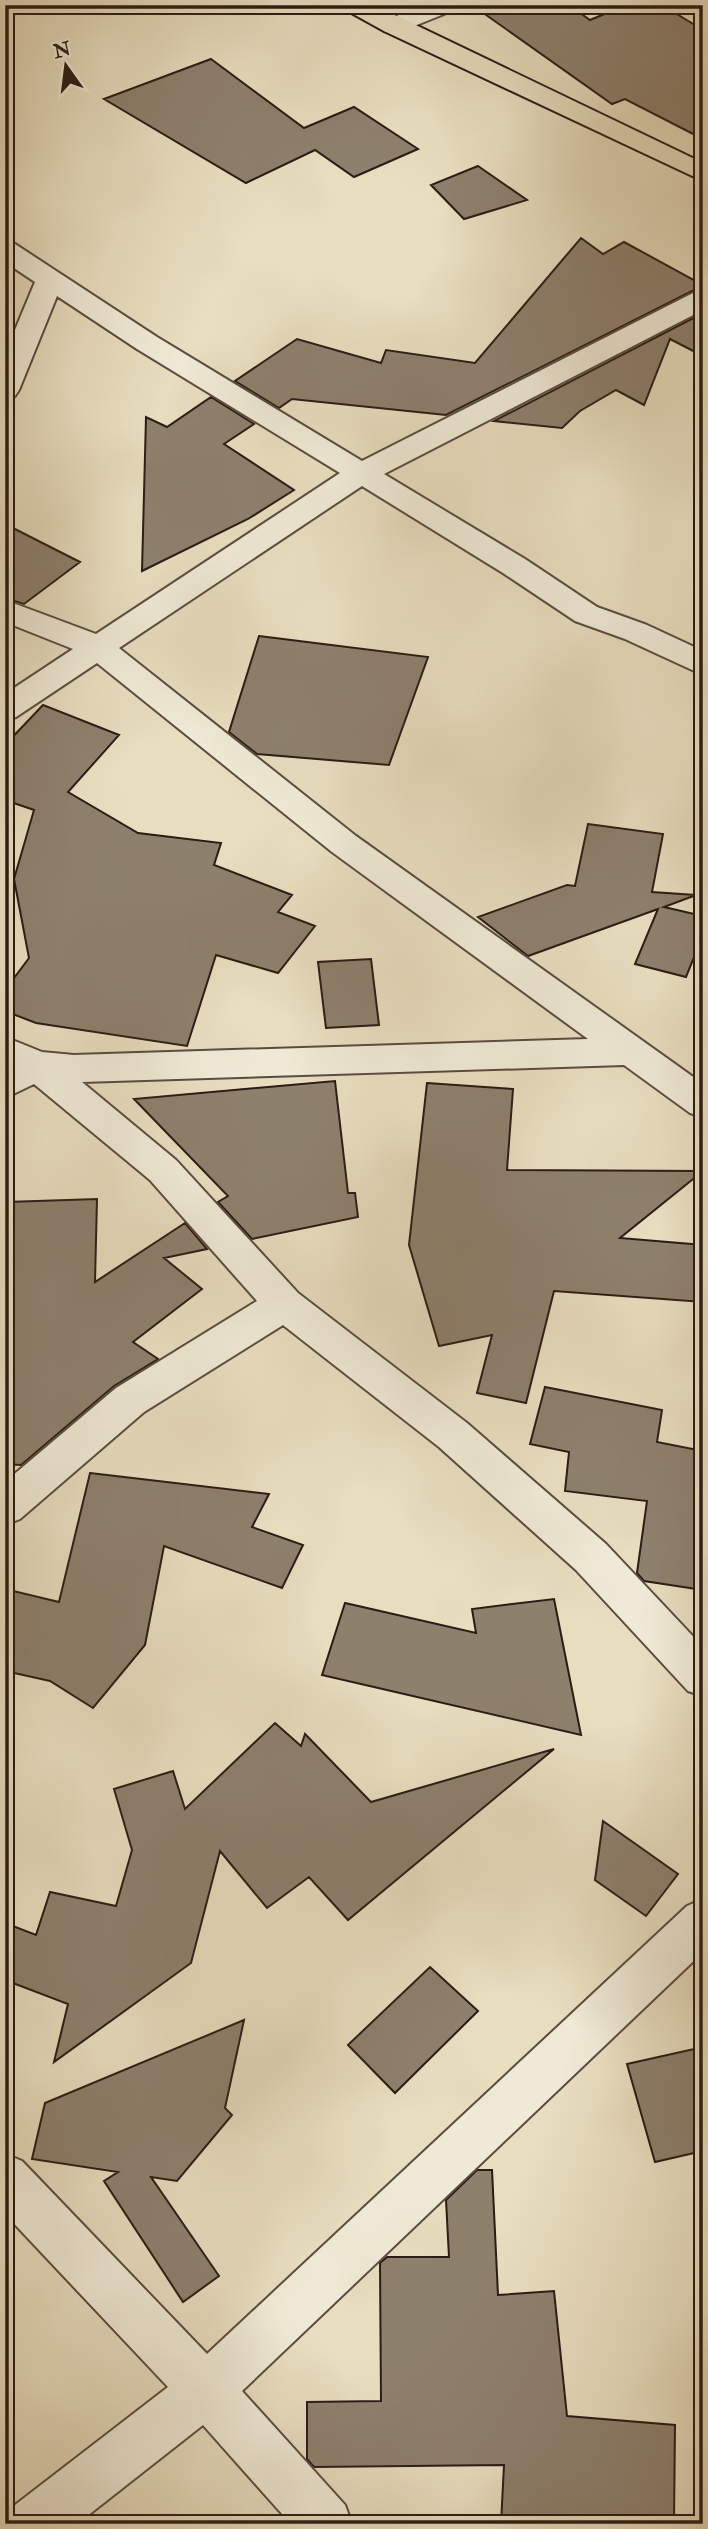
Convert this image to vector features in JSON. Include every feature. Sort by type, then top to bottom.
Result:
[{"type":"main road","points":[[355,5],[393,26],[703,173]]},
{"type":"street","points":[[393,26],[445,5]]},
{"type":"street","points":[[5,250],[49,281],[272,416],[360,474],[513,566],[586,614],[636,632],[683,653],[703,666]]},
{"type":"street","points":[[5,390],[49,281]]},
{"type":"street","points":[[5,709],[360,474],[703,299]]},
{"type":"street","points":[[5,610],[98,647],[197,729],[344,844],[530,981],[633,1051],[703,1103]]},
{"type":"street","points":[[16,1067],[74,1069],[633,1051]]},
{"type":"street","points":[[16,1067],[163,1170],[284,1304],[453,1435],[581,1548],[703,1677]]},
{"type":"street","points":[[5,1507],[130,1399],[284,1304]]},
{"type":"street","points":[[34,2524],[206,2390],[703,1920]]},
{"type":"street","points":[[5,2178],[206,2390],[326,2524]]},
{"type":"building","points":[[472,5],[569,5],[590,20],[626,5],[662,5],[703,30],[703,139],[625,99],[612,104]]},
{"type":"building","points":[[211,59],[304,128],[354,107],[418,149],[354,177],[315,150],[246,183],[104,99]]},
{"type":"building","points":[[478,166],[527,200],[464,219],[431,185]]},
{"type":"building","points":[[581,238],[603,254],[624,242],[703,285],[703,288],[692,291],[446,415],[292,399],[279,408],[235,381],[297,339],[381,363],[386,350],[475,363]]},
{"type":"building","points":[[703,313],[703,356],[670,339],[644,405],[616,390],[580,411],[562,428],[494,421]]},
{"type":"building","points":[[211,397],[254,424],[224,444],[294,490],[248,519],[142,571],[146,417],[167,427]]},
{"type":"building","points":[[5,524],[80,562],[24,604],[5,598]]},
{"type":"building","points":[[259,636],[428,657],[389,765],[257,754],[229,732]]},
{"type":"building","points":[[43,705],[119,735],[68,792],[138,833],[221,843],[214,865],[292,895],[278,912],[315,926],[278,973],[216,955],[187,1046],[36,1023],[5,1011],[5,990],[29,958],[14,879],[34,810],[5,800],[5,745]]},
{"type":"building","points":[[588,824],[663,834],[652,892],[696,895],[664,907],[703,916],[703,935],[686,977],[635,964],[658,909],[528,956],[478,917],[567,885],[575,886]]},
{"type":"building","points":[[371,959],[379,1025],[326,1028],[318,962]]},
{"type":"building","points":[[335,1081],[348,1193],[355,1193],[358,1217],[252,1239],[218,1202],[228,1196],[134,1099]]},
{"type":"building","points":[[427,1083],[513,1089],[507,1170],[703,1171],[620,1238],[703,1245],[703,1302],[554,1291],[526,1403],[477,1393],[492,1335],[439,1346],[409,1245]]},
{"type":"building","points":[[97,1199],[95,1282],[185,1223],[207,1249],[164,1258],[202,1289],[133,1342],[158,1359],[114,1386],[21,1465],[5,1464],[7,1202]]},
{"type":"building","points":[[545,1387],[662,1410],[657,1442],[703,1451],[703,1590],[644,1581],[637,1573],[647,1501],[565,1491],[569,1452],[530,1444]]},
{"type":"building","points":[[90,1473],[269,1494],[252,1527],[303,1545],[282,1588],[164,1546],[145,1645],[93,1708],[50,1681],[5,1671],[5,1589],[59,1602]]},
{"type":"building","points":[[554,1599],[581,1735],[322,1675],[345,1603],[476,1633],[472,1609]]},
{"type":"building","points":[[275,1723],[301,1746],[305,1734],[371,1802],[554,1749],[348,1920],[309,1877],[267,1908],[220,1851],[191,1963],[54,2062],[68,2004],[5,1980],[5,1923],[36,1935],[50,1892],[116,1906],[132,1850],[114,1789],[173,1771],[185,1809]]},
{"type":"building","points":[[603,1821],[678,1874],[646,1916],[595,1880]]},
{"type":"building","points":[[430,1967],[478,2011],[395,2093],[348,2045]]},
{"type":"building","points":[[244,2020],[225,2108],[232,2115],[177,2181],[151,2177],[219,2276],[183,2302],[104,2181],[118,2172],[32,2159],[45,2103]]},
{"type":"building","points":[[703,2047],[703,2151],[655,2162],[627,2064]]},
{"type":"building","points":[[477,2170],[492,2170],[498,2295],[554,2291],[567,2416],[675,2425],[674,2524],[501,2524],[504,2465],[314,2467],[307,2459],[307,2402],[381,2401],[380,2263],[387,2257],[449,2257],[446,2200]]}]
